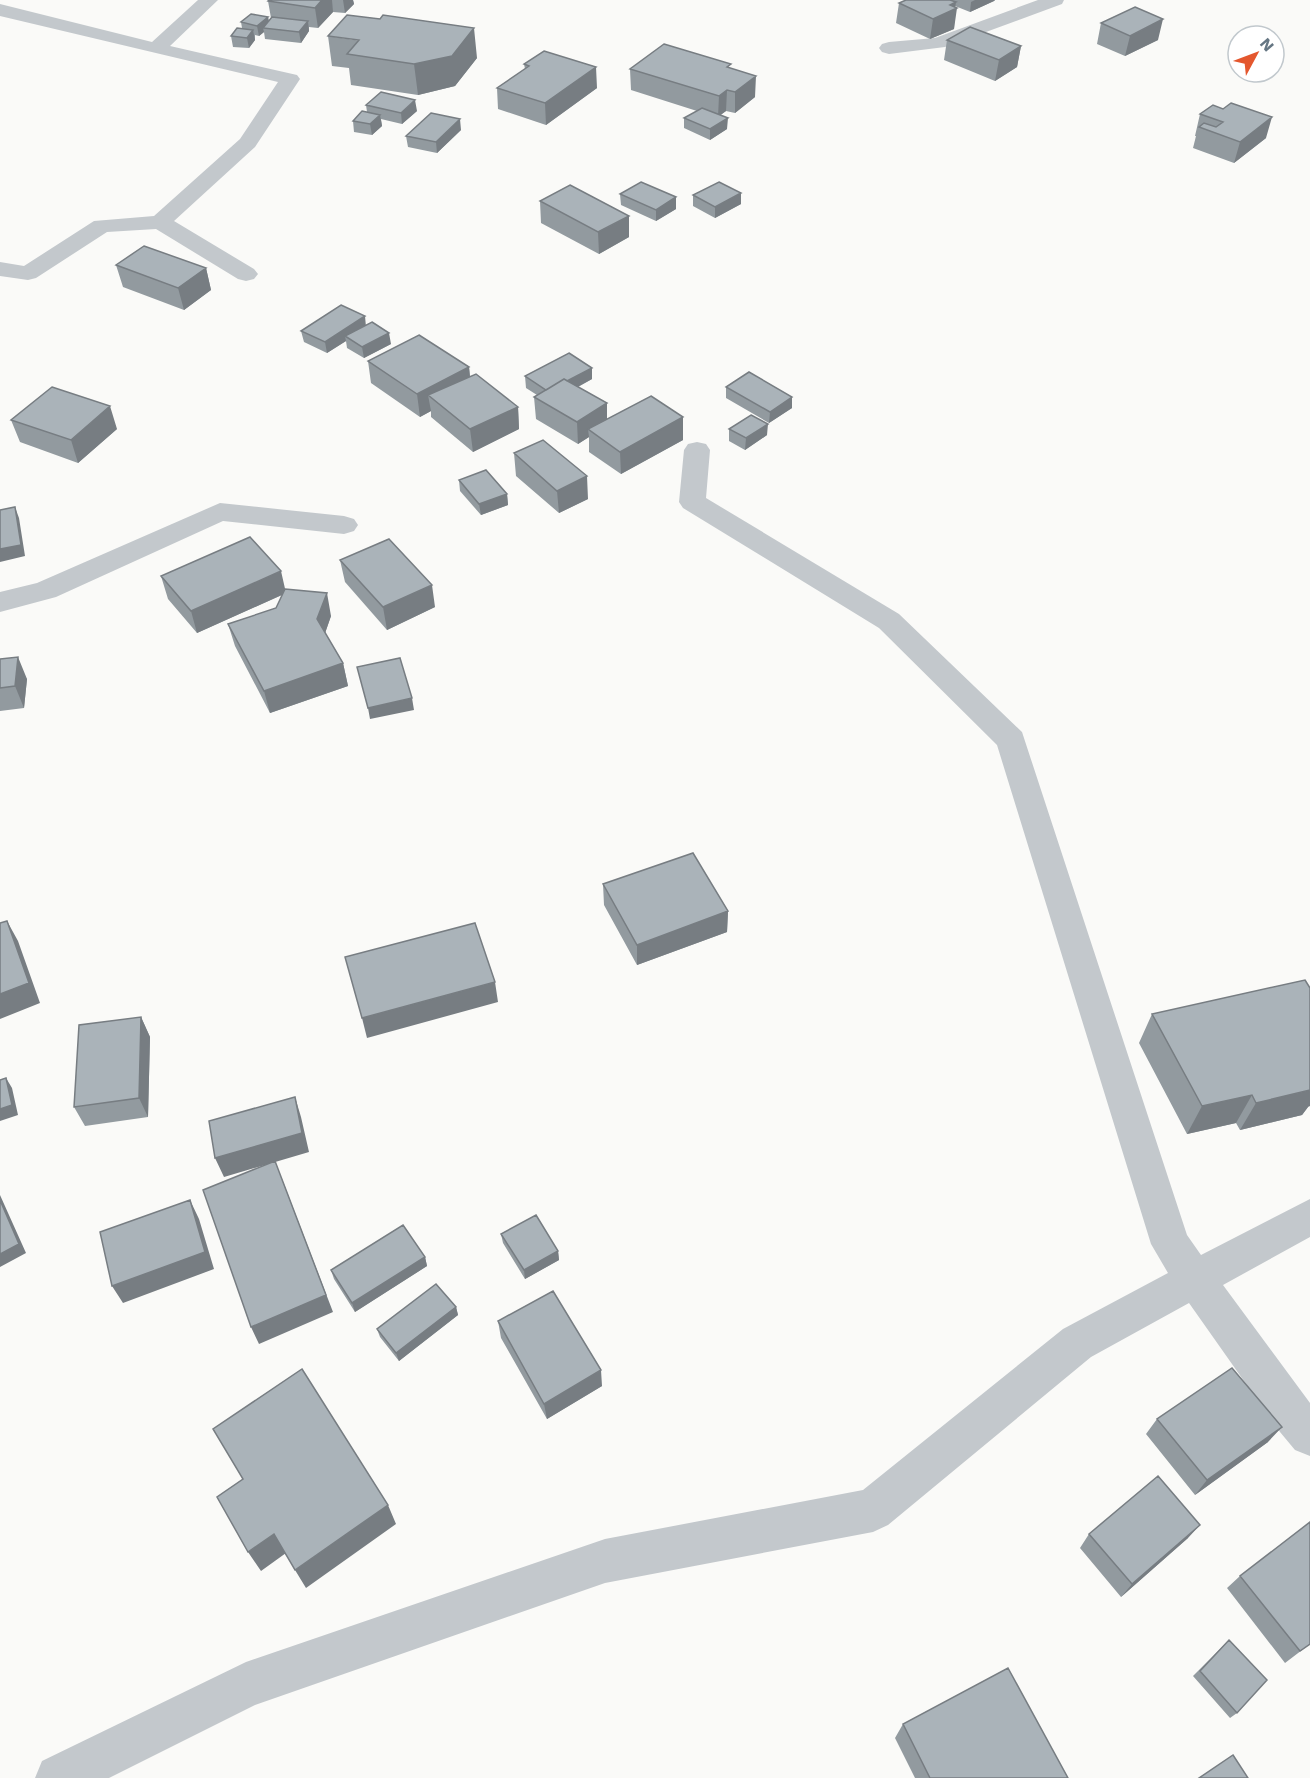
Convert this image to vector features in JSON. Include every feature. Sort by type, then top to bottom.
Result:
[{"type":"street","points":[[156,49],[209,0]]},
{"type":"street","points":[[889,48],[938,43],[1055,0]]},
{"type":"street","points":[[0,10],[156,49],[290,79],[248,143],[160,222]]},
{"type":"street","points":[[0,269],[28,273],[102,225],[160,222],[246,274]]},
{"type":"street","points":[[697,450],[692,502],[889,621],[1011,740],[1170,1244],[1295,1418],[1310,1435]]},
{"type":"street","points":[[0,602],[46,590],[220,512],[344,525]]},
{"type":"street","points":[[59,1778],[246,1685],[605,1561],[873,1510],[1077,1343],[1196,1281],[1310,1217]]},
{"type":"building","points":[[269,0],[322,0],[315,8]]},
{"type":"building","points":[[906,0],[950,0],[956,2],[950,5],[957,8],[933,19],[899,3]]},
{"type":"building","points":[[1135,7],[1163,19],[1130,36],[1101,23]]},
{"type":"building","points":[[251,14],[268,17],[257,26],[241,22]]},
{"type":"building","points":[[347,15],[380,19],[383,15],[474,28],[452,56],[414,64],[347,54],[359,40],[328,36]]},
{"type":"building","points":[[272,17],[308,21],[299,32],[263,28]]},
{"type":"building","points":[[970,27],[1021,46],[999,60],[947,40]]},
{"type":"building","points":[[237,28],[253,30],[247,38],[231,36]]},
{"type":"building","points":[[664,44],[731,64],[727,67],[756,76],[735,92],[727,90],[719,96],[630,69]]},
{"type":"building","points":[[544,51],[596,67],[545,103],[497,88],[529,66],[524,64]]},
{"type":"building","points":[[381,92],[415,100],[401,113],[366,105]]},
{"type":"building","points":[[1231,103],[1272,117],[1240,142],[1199,127],[1204,123],[1216,127],[1223,122],[1200,114],[1213,105],[1223,109]]},
{"type":"building","points":[[702,108],[728,118],[710,129],[684,118]]},
{"type":"building","points":[[362,111],[380,115],[370,124],[353,121]]},
{"type":"building","points":[[431,113],[460,119],[436,142],[406,136]]},
{"type":"building","points":[[641,182],[676,197],[656,210],[620,194]]},
{"type":"building","points":[[719,182],[741,193],[715,207],[693,195]]},
{"type":"building","points":[[570,185],[629,216],[598,232],[540,201]]},
{"type":"building","points":[[144,246],[206,268],[178,288],[116,265]]},
{"type":"building","points":[[341,305],[365,316],[325,342],[301,331]]},
{"type":"building","points":[[372,322],[389,333],[362,347],[345,336]]},
{"type":"building","points":[[419,335],[469,367],[417,394],[368,361]]},
{"type":"building","points":[[569,353],[592,368],[567,381],[564,379],[546,390],[525,376]]},
{"type":"building","points":[[749,372],[792,397],[770,412],[726,387]]},
{"type":"building","points":[[476,374],[518,407],[470,429],[428,395]]},
{"type":"building","points":[[564,379],[607,403],[577,422],[534,397]]},
{"type":"building","points":[[52,387],[110,406],[71,440],[11,420]]},
{"type":"building","points":[[651,396],[683,417],[620,452],[588,429]]},
{"type":"building","points":[[751,415],[768,424],[746,438],[729,429]]},
{"type":"building","points":[[543,440],[587,476],[557,491],[514,453]]},
{"type":"building","points":[[486,470],[507,494],[479,504],[459,480]]},
{"type":"building","points":[[15,507],[21,545],[0,549],[0,510]]},
{"type":"building","points":[[250,537],[281,571],[191,611],[161,576]]},
{"type":"building","points":[[389,539],[432,585],[383,607],[340,560]]},
{"type":"building","points":[[285,589],[327,593],[317,619],[343,663],[264,691],[228,624],[276,608]]},
{"type":"building","points":[[18,657],[15,686],[0,688],[0,659]]},
{"type":"building","points":[[400,658],[412,698],[368,708],[357,667]]},
{"type":"building","points":[[693,853],[728,911],[637,945],[603,884]]},
{"type":"building","points":[[7,921],[29,983],[0,994],[0,923]]},
{"type":"building","points":[[475,923],[495,982],[362,1018],[345,957]]},
{"type":"building","points":[[1305,980],[1310,988],[1310,1090],[1256,1103],[1252,1095],[1202,1106],[1152,1014]]},
{"type":"building","points":[[141,1017],[139,1098],[74,1107],[79,1025]]},
{"type":"building","points":[[6,1078],[12,1105],[0,1109],[0,1080]]},
{"type":"building","points":[[295,1097],[302,1133],[215,1158],[209,1121]]},
{"type":"building","points":[[275,1161],[326,1295],[251,1327],[203,1190]]},
{"type":"building","points":[[0,1200],[19,1244],[0,1254]]},
{"type":"building","points":[[190,1200],[205,1252],[112,1286],[100,1232]]},
{"type":"building","points":[[536,1215],[558,1251],[524,1270],[501,1234]]},
{"type":"building","points":[[403,1225],[425,1257],[352,1303],[331,1270]]},
{"type":"building","points":[[436,1284],[456,1307],[396,1353],[377,1329]]},
{"type":"building","points":[[553,1291],[601,1370],[544,1404],[498,1321]]},
{"type":"building","points":[[1232,1368],[1282,1427],[1207,1480],[1157,1419]]},
{"type":"building","points":[[302,1369],[388,1505],[295,1570],[274,1534],[248,1552],[217,1497],[243,1479],[213,1429]]},
{"type":"building","points":[[1158,1476],[1200,1525],[1132,1584],[1089,1534]]},
{"type":"building","points":[[1310,1522],[1310,1644],[1300,1651],[1240,1576]]},
{"type":"building","points":[[1229,1640],[1267,1680],[1237,1713],[1200,1671]]},
{"type":"building","points":[[1008,1668],[1068,1778],[930,1778],[903,1724]]},
{"type":"building","points":[[1233,1755],[1248,1778],[1199,1778]]}]
